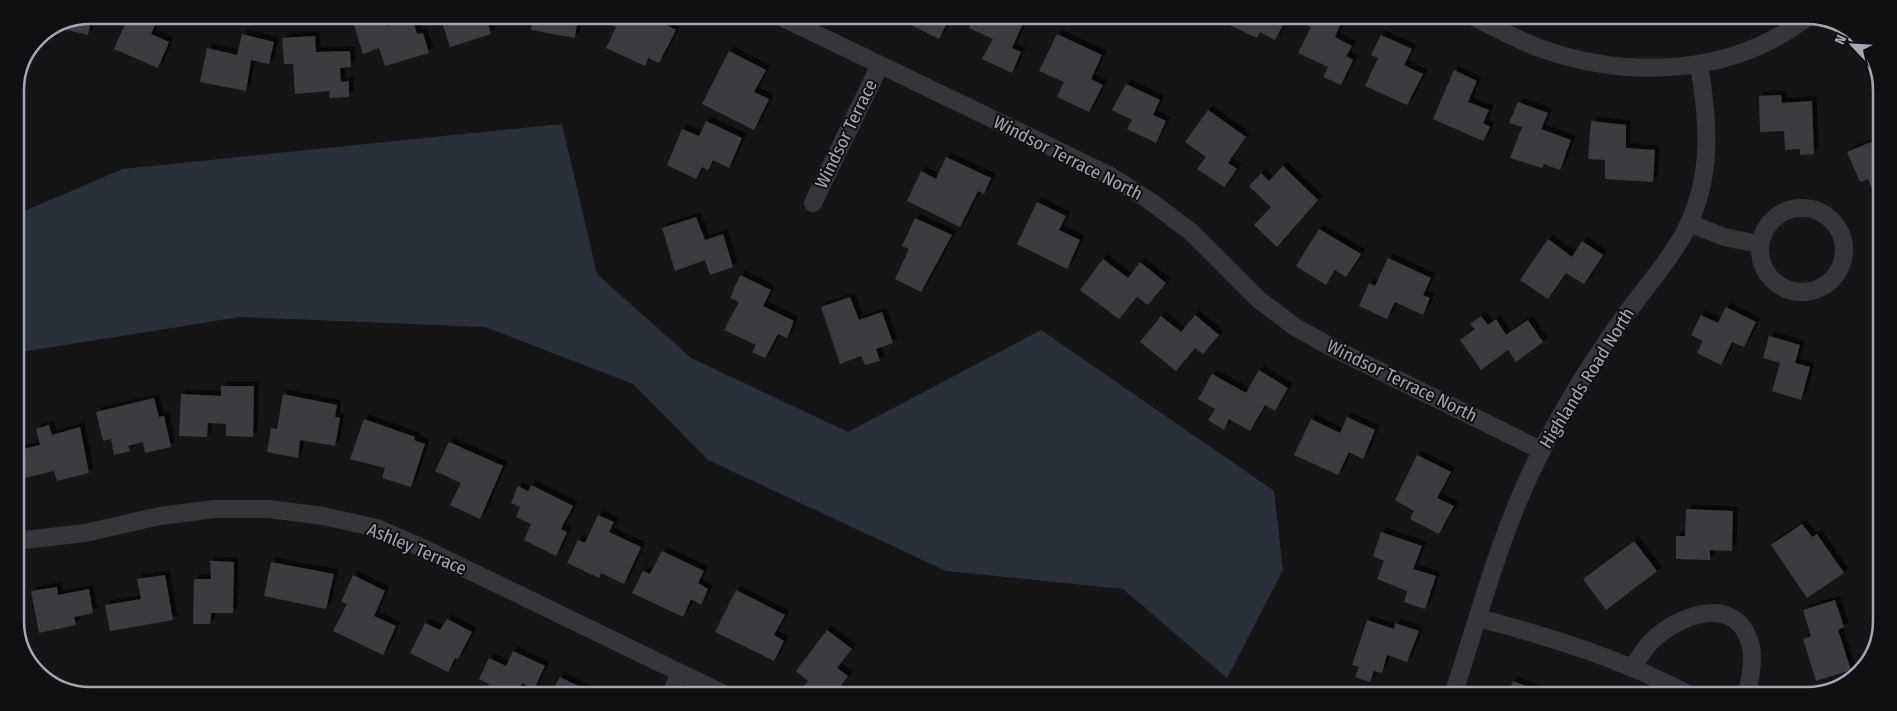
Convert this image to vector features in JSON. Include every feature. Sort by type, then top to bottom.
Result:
[{"type":"street","name":"Windsor Terrace North","points":[[795,24],[1109,175],[1150,201],[1191,232],[1258,299],[1294,327],[1541,450]]},
{"type":"street","points":[[1488,24],[1520,40],[1569,57],[1652,70],[1699,66],[1752,49],[1796,24]]},
{"type":"street","name":"Windsor Terrace","points":[[813,203],[880,65]]},
{"type":"street","name":"Highlands Road North","points":[[1456,687],[1503,542],[1541,450],[1620,321],[1661,269],[1689,223],[1707,162],[1708,129],[1699,66]]},
{"type":"street","points":[[1792,208],[1804,208],[1817,210],[1828,216],[1837,226],[1842,237],[1844,250],[1839,270],[1826,286],[1813,292],[1799,293],[1785,290],[1773,282],[1765,272],[1760,258],[1759,244],[1770,221],[1792,208]]},
{"type":"street","points":[[1689,223],[1724,237],[1759,244]]},
{"type":"street","name":"Ashley Terrace","points":[[24,540],[85,533],[160,516],[215,509],[269,509],[323,516],[377,528],[427,550],[707,687]]},
{"type":"street","points":[[1633,667],[1645,648],[1656,636],[1678,622],[1696,614],[1714,612],[1732,618],[1745,631],[1751,648],[1748,687]]},
{"type":"street","points":[[1478,618],[1531,632],[1633,667],[1674,687]]},
{"type":"street","points":[[674,687],[680,674]]},
{"type":"shaded area","points":[[562,124],[597,274],[691,358],[848,432],[1041,330],[1274,491],[1283,570],[1227,678],[1123,589],[946,571],[708,460],[633,384],[485,327],[240,317],[24,352],[24,211],[123,169]]},
{"type":"building","points":[[90,24],[88,35],[64,29],[77,25]]},
{"type":"building","points":[[125,24],[156,24],[151,34],[169,42],[158,68],[114,49]]},
{"type":"building","points":[[387,24],[387,26],[414,24],[417,34],[423,33],[429,53],[385,66],[379,48],[363,54],[354,25]]},
{"type":"building","points":[[443,24],[488,24],[491,34],[450,47]]},
{"type":"building","points":[[532,24],[577,24],[575,38],[531,30]]},
{"type":"building","points":[[610,24],[664,24],[676,30],[659,63],[648,58],[645,66],[606,48],[616,27]]},
{"type":"building","points":[[909,24],[946,24],[939,39]]},
{"type":"building","points":[[971,24],[1023,24],[1012,48],[1021,52],[1012,73],[982,59],[993,39],[969,28]]},
{"type":"building","points":[[1232,24],[1284,24],[1275,40],[1260,32],[1257,38],[1231,26]]},
{"type":"building","points":[[1304,24],[1340,24],[1335,37],[1352,46],[1346,56],[1353,60],[1341,85],[1323,77],[1328,67],[1298,53],[1311,27]]},
{"type":"building","points":[[242,34],[274,42],[269,64],[251,60],[246,91],[200,82],[207,48],[237,55]]},
{"type":"building","points":[[1057,34],[1102,55],[1091,79],[1103,85],[1089,112],[1057,97],[1064,82],[1039,71]]},
{"type":"building","points":[[1381,35],[1412,49],[1404,65],[1423,74],[1407,105],[1365,86],[1378,58],[1371,55]]},
{"type":"building","points":[[315,36],[316,52],[350,51],[351,67],[340,68],[341,82],[349,81],[349,97],[329,98],[330,91],[295,94],[293,64],[284,64],[282,38]]},
{"type":"building","points":[[729,51],[766,70],[754,92],[769,99],[754,130],[702,104]]},
{"type":"building","points":[[1454,70],[1477,81],[1468,102],[1489,110],[1483,123],[1490,127],[1483,141],[1433,119]]},
{"type":"building","points":[[1126,84],[1160,100],[1153,115],[1166,121],[1156,143],[1127,129],[1132,120],[1112,110]]},
{"type":"building","points":[[1781,95],[1782,103],[1812,101],[1814,154],[1800,155],[1800,149],[1785,150],[1784,131],[1760,132],[1759,96]]},
{"type":"building","points":[[1518,102],[1548,113],[1541,129],[1571,140],[1560,170],[1544,164],[1542,168],[1510,158],[1522,127],[1509,123]]},
{"type":"building","points":[[1208,110],[1246,137],[1228,163],[1237,169],[1224,187],[1197,169],[1206,157],[1185,142]]},
{"type":"building","points":[[706,121],[742,138],[729,168],[713,160],[708,170],[702,167],[696,179],[667,165],[682,129],[699,136]]},
{"type":"building","points":[[1591,121],[1626,125],[1626,148],[1655,150],[1653,182],[1605,179],[1605,160],[1588,159]]},
{"type":"building","points":[[1871,142],[1873,147],[1873,191],[1868,179],[1860,182],[1847,152]]},
{"type":"building","points":[[946,157],[991,178],[984,194],[978,191],[960,227],[907,201],[921,171],[936,179]]},
{"type":"building","points":[[1283,166],[1318,200],[1277,247],[1254,225],[1271,207],[1249,186],[1261,173],[1269,181]]},
{"type":"building","points":[[1037,202],[1066,216],[1059,230],[1080,240],[1067,269],[1017,244]]},
{"type":"building","points":[[696,217],[705,240],[723,234],[733,267],[710,275],[705,260],[675,271],[662,228]]},
{"type":"building","points":[[915,218],[952,235],[921,292],[895,279],[909,249],[902,246]]},
{"type":"building","points":[[1319,229],[1361,254],[1346,277],[1335,270],[1326,285],[1296,266]]},
{"type":"building","points":[[1548,239],[1572,257],[1582,241],[1603,255],[1584,284],[1566,273],[1548,299],[1520,280]]},
{"type":"building","points":[[1388,258],[1431,278],[1423,295],[1430,298],[1423,315],[1395,302],[1387,319],[1359,306],[1369,283],[1375,286]]},
{"type":"building","points":[[1103,259],[1128,278],[1140,262],[1166,283],[1148,305],[1137,297],[1119,319],[1080,290]]},
{"type":"building","points":[[740,275],[771,290],[763,306],[794,321],[787,338],[778,334],[765,358],[752,352],[756,345],[724,330],[739,302],[730,298]]},
{"type":"building","points":[[850,297],[859,320],[882,312],[893,343],[876,349],[880,361],[865,365],[861,356],[840,364],[821,307]]},
{"type":"building","points":[[1726,307],[1756,322],[1744,347],[1732,342],[1721,365],[1697,353],[1703,341],[1691,335],[1701,315],[1718,323]]},
{"type":"building","points":[[1195,315],[1219,335],[1203,354],[1195,348],[1176,371],[1140,342],[1161,316],[1181,332]]},
{"type":"building","points":[[1481,316],[1488,325],[1496,319],[1506,335],[1528,320],[1543,342],[1516,362],[1508,350],[1481,370],[1460,340],[1475,329],[1470,324]]},
{"type":"building","points":[[1769,336],[1800,345],[1795,363],[1810,367],[1801,400],[1772,391],[1780,363],[1763,358]]},
{"type":"building","points":[[1259,370],[1288,388],[1275,411],[1265,405],[1250,431],[1229,419],[1224,430],[1208,420],[1215,409],[1198,399],[1212,374],[1246,393]]},
{"type":"building","points":[[221,386],[254,386],[253,437],[226,436],[226,424],[208,423],[207,437],[179,436],[181,394],[221,396]]},
{"type":"building","points":[[283,394],[337,405],[335,417],[340,418],[335,446],[300,440],[298,458],[267,452],[271,428],[277,429]]},
{"type":"building","points":[[154,398],[159,417],[164,416],[171,447],[145,453],[143,442],[128,446],[130,451],[114,455],[111,439],[103,441],[96,412]]},
{"type":"building","points":[[1347,417],[1375,430],[1363,459],[1349,452],[1338,475],[1294,455],[1311,419],[1340,433]]},
{"type":"building","points":[[364,419],[415,437],[414,440],[425,444],[411,487],[382,478],[385,468],[350,459]]},
{"type":"building","points":[[49,425],[52,435],[80,427],[89,473],[57,481],[54,471],[25,478],[24,449],[40,445],[36,429]]},
{"type":"building","points":[[449,442],[503,466],[480,519],[450,505],[461,483],[435,471]]},
{"type":"building","points":[[1417,455],[1451,472],[1437,498],[1454,506],[1439,534],[1410,519],[1414,511],[1395,500]]},
{"type":"building","points":[[531,485],[573,506],[561,529],[567,532],[556,556],[524,540],[531,524],[516,517],[520,507],[511,503],[518,486],[528,491]]},
{"type":"building","points":[[1686,509],[1733,511],[1732,551],[1710,550],[1710,560],[1676,559],[1676,536],[1685,536]]},
{"type":"building","points":[[598,515],[614,522],[609,532],[641,547],[624,584],[601,573],[599,578],[567,563],[578,540],[585,543]]},
{"type":"building","points":[[1802,524],[1812,537],[1817,534],[1844,573],[1807,598],[1771,545]]},
{"type":"building","points":[[1381,532],[1422,546],[1413,569],[1436,576],[1425,609],[1404,602],[1407,591],[1377,579],[1384,561],[1373,556]]},
{"type":"building","points":[[1634,541],[1657,571],[1606,610],[1583,579]]},
{"type":"building","points":[[662,551],[704,571],[698,583],[708,589],[701,605],[691,599],[683,617],[632,593],[643,571],[650,574]]},
{"type":"building","points":[[210,561],[234,562],[233,613],[211,613],[210,624],[193,624],[194,579],[211,579]]},
{"type":"building","points":[[271,562],[334,574],[326,609],[264,596]]},
{"type":"building","points":[[165,575],[173,620],[110,631],[105,605],[141,599],[137,579]]},
{"type":"building","points":[[353,575],[385,591],[374,616],[396,626],[383,655],[333,631],[347,604],[341,602]]},
{"type":"building","points":[[57,587],[58,595],[89,589],[93,613],[74,617],[76,625],[39,633],[31,591]]},
{"type":"building","points":[[736,590],[785,615],[774,635],[784,641],[774,661],[715,632]]},
{"type":"building","points":[[1835,600],[1844,627],[1838,630],[1851,670],[1816,681],[1803,639],[1811,636],[1803,610]]},
{"type":"building","points":[[447,619],[472,632],[458,659],[455,658],[448,672],[410,653],[425,623],[440,630]]},
{"type":"building","points":[[1367,620],[1394,629],[1395,623],[1419,631],[1407,662],[1387,655],[1382,673],[1374,671],[1370,682],[1355,677],[1359,667],[1352,665]]},
{"type":"building","points":[[827,630],[852,649],[837,668],[848,676],[840,687],[803,687],[808,681],[796,671]]},
{"type":"building","points":[[513,651],[545,666],[535,687],[522,683],[520,687],[488,687],[489,684],[479,679],[489,658],[506,666]]},
{"type":"building","points":[[560,677],[581,687],[554,687]]},
{"type":"building","points":[[1513,681],[1528,687],[1510,687]]}]
